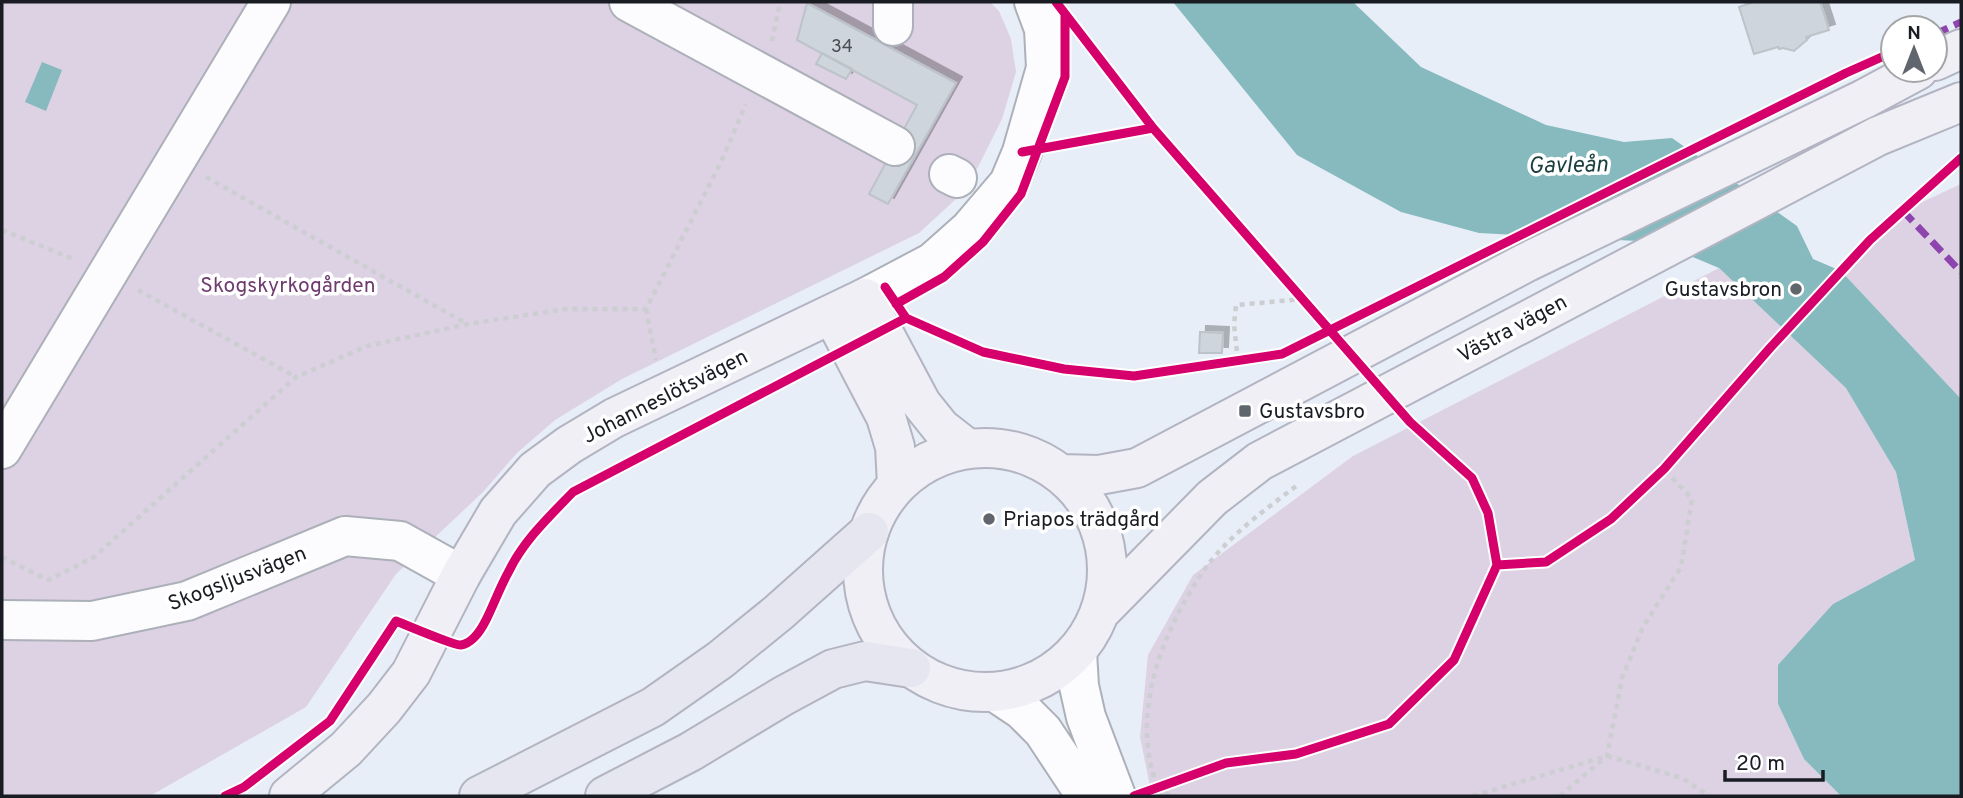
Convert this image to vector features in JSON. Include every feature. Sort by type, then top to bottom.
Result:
[{"type":"highway","points":[[479,796],[653,707],[730,652],[869,532]]},
{"type":"highway","points":[[605,796],[690,752],[783,696],[841,666],[865,661],[911,668]]},
{"type":"main road","points":[[1062,474],[1099,475],[1137,468],[1527,262],[1892,84]]},
{"type":"main road","name":"Västra vägen","points":[[1101,611],[1212,498],[1260,461],[1878,136],[1961,102]]},
{"type":"main road","name":"Johanneslötsvägen","points":[[289,796],[346,749],[384,708],[411,673],[461,575],[498,512],[535,470],[569,445],[614,418],[865,298]]},
{"type":"main road","points":[[865,298],[920,403],[941,428],[968,449]]},
{"type":"main road","points":[[831,314],[886,417],[895,447],[897,485]]},
{"type":"main road","points":[[993,447],[1018,452],[1041,461],[1062,474],[1083,496],[1098,522],[1107,551],[1108,581],[1101,611],[1091,633],[1077,653],[1040,680],[1018,689],[995,692],[965,691],[937,683],[911,668],[889,647],[873,621],[864,592],[862,561],[869,532],[880,506],[897,485],[918,468],[942,455],[968,449],[993,447]]},
{"type":"street","points":[[2,449],[271,2]]},
{"type":"street","points":[[629,2],[895,146]]},
{"type":"street","points":[[865,298],[933,262],[969,230],[1009,183],[1022,152],[1046,68],[1044,29],[1034,2]]},
{"type":"street","name":"Skogsljusvägen","points":[[2,620],[92,621],[187,601],[345,536],[400,541],[461,575]]},
{"type":"street","points":[[1077,653],[1079,686],[1086,717],[1116,796]]},
{"type":"street","points":[[995,692],[1022,710],[1043,731],[1086,796]]},
{"type":"street","points":[[643,796],[690,752]]},
{"type":"path","points":[[657,366],[646,309],[720,164],[760,74],[775,34],[780,2]]},
{"type":"path","points":[[175,160],[468,324]]},
{"type":"path","points":[[2,230],[107,272],[296,377]]},
{"type":"path","points":[[1238,360],[1234,325],[1236,305],[1303,299]]},
{"type":"path","points":[[2,557],[48,580],[94,557],[296,377],[367,346],[468,324],[566,309],[646,309]]},
{"type":"path","points":[[1560,796],[1607,756],[1622,678],[1643,627],[1681,567],[1692,499],[1664,469]]},
{"type":"path","points":[[1161,796],[1146,751],[1148,696],[1170,629],[1205,569],[1246,524],[1306,478]]},
{"type":"path","points":[[1473,796],[1607,756],[1682,778],[1709,796]]},
{"type":"path","points":[[1156,786],[1170,796]]},
{"type":"green space","name":"Skogskyrkogården","points":[[2,2],[990,2],[999,11],[1011,39],[1016,72],[1002,119],[978,167],[956,199],[919,233],[622,379],[555,420],[517,453],[483,492],[396,574],[306,707],[150,796],[2,796]]},
{"type":"green space","points":[[1961,184],[1961,399],[1841,271],[1903,211]]},
{"type":"green space","points":[[1719,268],[1847,388],[1896,472],[1915,560],[1833,604],[1778,704],[1804,759],[1841,796],[1152,796],[1140,737],[1148,655],[1193,575],[1353,456]]},
{"type":"water","name":"Gavleån","points":[[1173,2],[1353,2],[1421,67],[1546,125],[1624,142],[1672,138],[1797,226],[1813,259],[1841,271],[1961,399],[1961,796],[1841,796],[1804,759],[1778,704],[1778,665],[1833,604],[1915,560],[1896,472],[1846,388],[1719,268],[1657,242],[1479,233],[1401,212],[1297,155]]},
{"type":"water","points":[[42,62],[62,70],[46,111],[25,102]]},
{"type":"building","points":[[1754,2],[1820,2],[1829,30],[1806,37],[1807,40],[1794,51],[1778,47],[1754,54],[1739,7]]},
{"type":"building","points":[[807,3],[956,83],[888,204],[869,194],[917,105],[797,40]]},
{"type":"building","points":[[822,53],[852,69],[846,79],[816,64]]},
{"type":"building","points":[[1200,332],[1223,333],[1222,353],[1199,353]]},
{"type":"marked path","points":[[1949,28],[1961,22]]},
{"type":"marked path","points":[[1903,211],[1961,272]]},
{"type":"cycle path","points":[[1056,2],[1153,128],[1410,422],[1472,478],[1488,513],[1497,565],[1454,660],[1389,724],[1296,754],[1226,763],[1134,796]]},
{"type":"cycle path","points":[[896,304],[944,277],[983,242],[1021,194],[1065,77],[1065,14]]},
{"type":"cycle path","points":[[885,287],[906,318],[983,352],[1064,369],[1134,376],[1282,354],[1879,58]]},
{"type":"cycle path","points":[[1022,152],[1153,128]]},
{"type":"cycle path","points":[[1497,565],[1546,562],[1611,519],[1664,469],[1770,348],[1870,240],[1961,158]]},
{"type":"cycle path","points":[[225,796],[244,787],[330,721],[396,621],[461,645],[473,639],[484,624],[522,549],[573,492],[906,318]]},
{"type":"place","name":"Gustavsbron","points":[[1796,289]]},
{"type":"place","name":"Gustavsbro","points":[[1245,411]]},
{"type":"place","name":"Priapos trädgård","points":[[989,519]]}]
